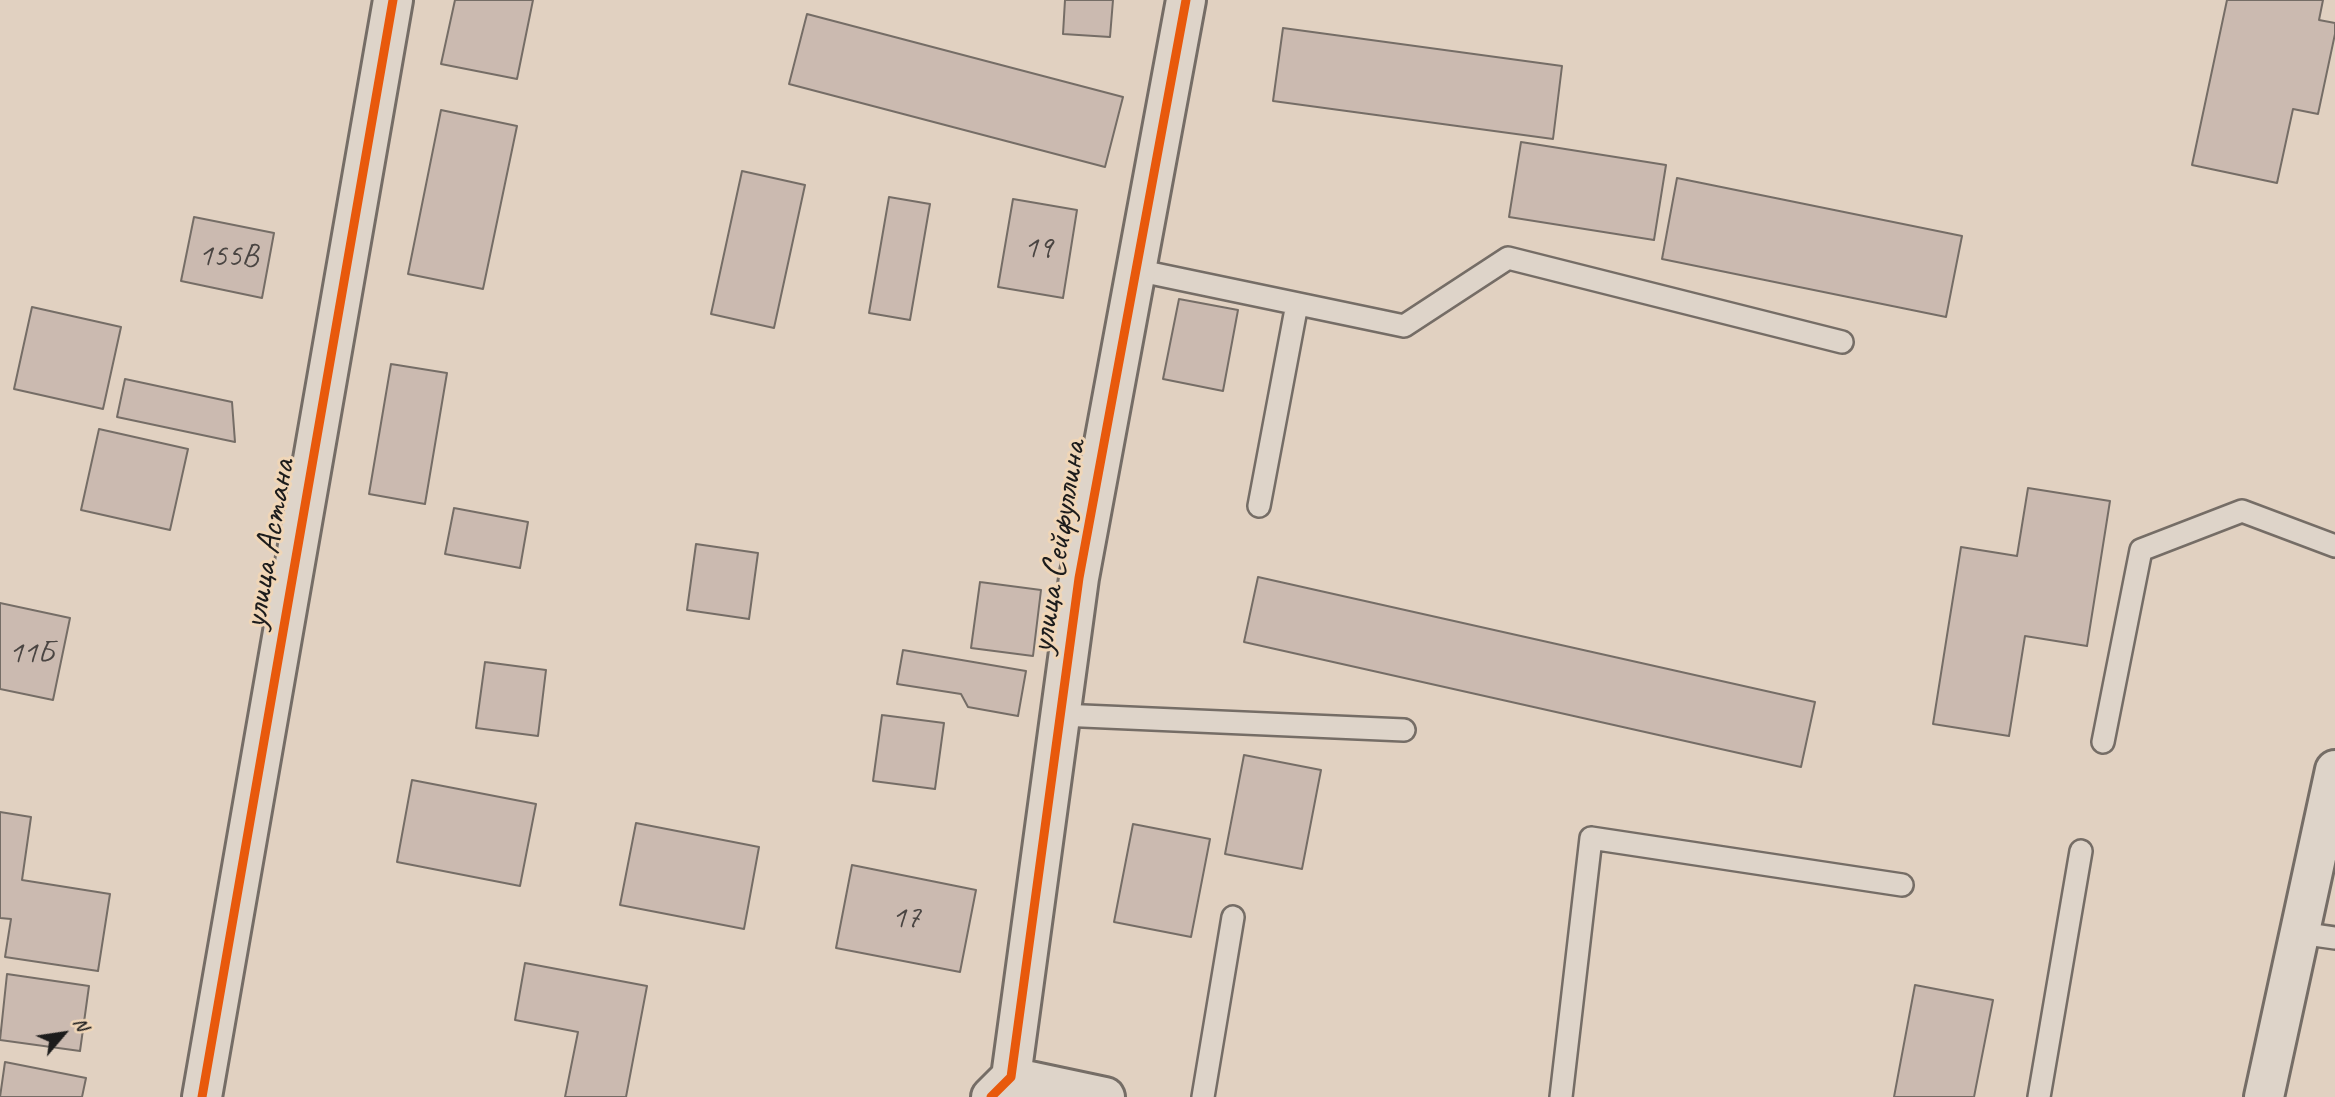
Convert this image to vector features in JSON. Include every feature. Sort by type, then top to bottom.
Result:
[{"type":"street","name":"улица Астана","points":[[202,1097],[393,0]]},
{"type":"street","name":"улица Сейфуллина","points":[[1001,1087],[1079,578],[1186,0]]},
{"type":"street","points":[[2264,1097],[2317,935],[2335,770]]},
{"type":"street","points":[[1001,1087],[1105,1097]]},
{"type":"lane","points":[[1136,270],[1404,326],[1508,258],[1842,342]]},
{"type":"lane","points":[[1259,506],[1297,304]]},
{"type":"lane","points":[[2103,742],[2141,550],[2242,511],[2335,546]]},
{"type":"lane","points":[[1060,715],[1404,730]]},
{"type":"lane","points":[[1561,1097],[1591,838],[1902,885]]},
{"type":"lane","points":[[2039,1097],[2081,851]]},
{"type":"lane","points":[[1203,1097],[1233,917]]},
{"type":"building","points":[[455,0],[533,0],[517,79],[441,64]]},
{"type":"building","points":[[1065,0],[1113,0],[1110,37],[1063,34]]},
{"type":"building","points":[[2227,0],[2323,0],[2319,20],[2335,23],[2318,114],[2293,109],[2277,183],[2192,165]]},
{"type":"building","points":[[807,14],[1123,97],[1105,167],[789,84]]},
{"type":"building","points":[[1283,28],[1562,66],[1553,139],[1273,101]]},
{"type":"building","points":[[441,110],[517,126],[483,289],[408,274]]},
{"type":"building","points":[[1521,142],[1666,165],[1654,240],[1509,217]]},
{"type":"building","points":[[742,171],[805,185],[774,328],[711,314]]},
{"type":"building","points":[[1677,178],[1962,236],[1946,317],[1662,259]]},
{"type":"building","points":[[889,197],[930,204],[910,320],[869,313]]},
{"type":"building","points":[[1013,199],[1077,210],[1063,298],[998,287]]},
{"type":"building","points":[[194,217],[274,233],[262,298],[181,281]]},
{"type":"building","points":[[1179,299],[1238,310],[1223,391],[1163,379]]},
{"type":"building","points":[[32,307],[121,327],[103,409],[14,389]]},
{"type":"building","points":[[391,364],[447,373],[425,504],[369,494]]},
{"type":"building","points":[[125,379],[232,402],[235,442],[117,417]]},
{"type":"building","points":[[99,429],[188,449],[170,530],[81,510]]},
{"type":"building","points":[[2028,488],[2110,501],[2087,646],[2025,636],[2009,736],[1933,724],[1961,547],[2017,556]]},
{"type":"building","points":[[454,508],[528,522],[520,568],[445,554]]},
{"type":"building","points":[[696,544],[758,553],[749,619],[687,610]]},
{"type":"building","points":[[1258,577],[1815,702],[1801,767],[1244,642]]},
{"type":"building","points":[[980,582],[1041,590],[1033,656],[971,648]]},
{"type":"building","points":[[0,603],[70,618],[53,700],[0,689]]},
{"type":"building","points":[[903,650],[1026,671],[1018,716],[968,707],[961,694],[897,684]]},
{"type":"building","points":[[485,662],[546,670],[538,736],[476,728]]},
{"type":"building","points":[[882,715],[944,723],[935,789],[873,781]]},
{"type":"building","points":[[1244,755],[1321,770],[1302,869],[1225,854]]},
{"type":"building","points":[[412,780],[536,804],[520,886],[397,862]]},
{"type":"building","points":[[0,812],[31,817],[22,880],[110,894],[98,971],[5,957],[11,919],[0,918]]},
{"type":"building","points":[[636,823],[759,847],[744,929],[620,905]]},
{"type":"building","points":[[1133,824],[1210,839],[1191,937],[1114,922]]},
{"type":"building","points":[[852,865],[976,890],[960,972],[836,948]]},
{"type":"building","points":[[525,963],[647,986],[626,1097],[565,1097],[578,1032],[515,1020]]},
{"type":"building","points":[[7,974],[89,986],[80,1051],[0,1040]]},
{"type":"building","points":[[1915,985],[1993,1000],[1974,1097],[1894,1097]]},
{"type":"building","points":[[5,1062],[86,1078],[82,1097],[0,1097]]},
{"type":"cycle path","points":[[202,1097],[393,0]]},
{"type":"cycle path","points":[[991,1097],[1011,1077],[1079,578],[1186,0]]}]
